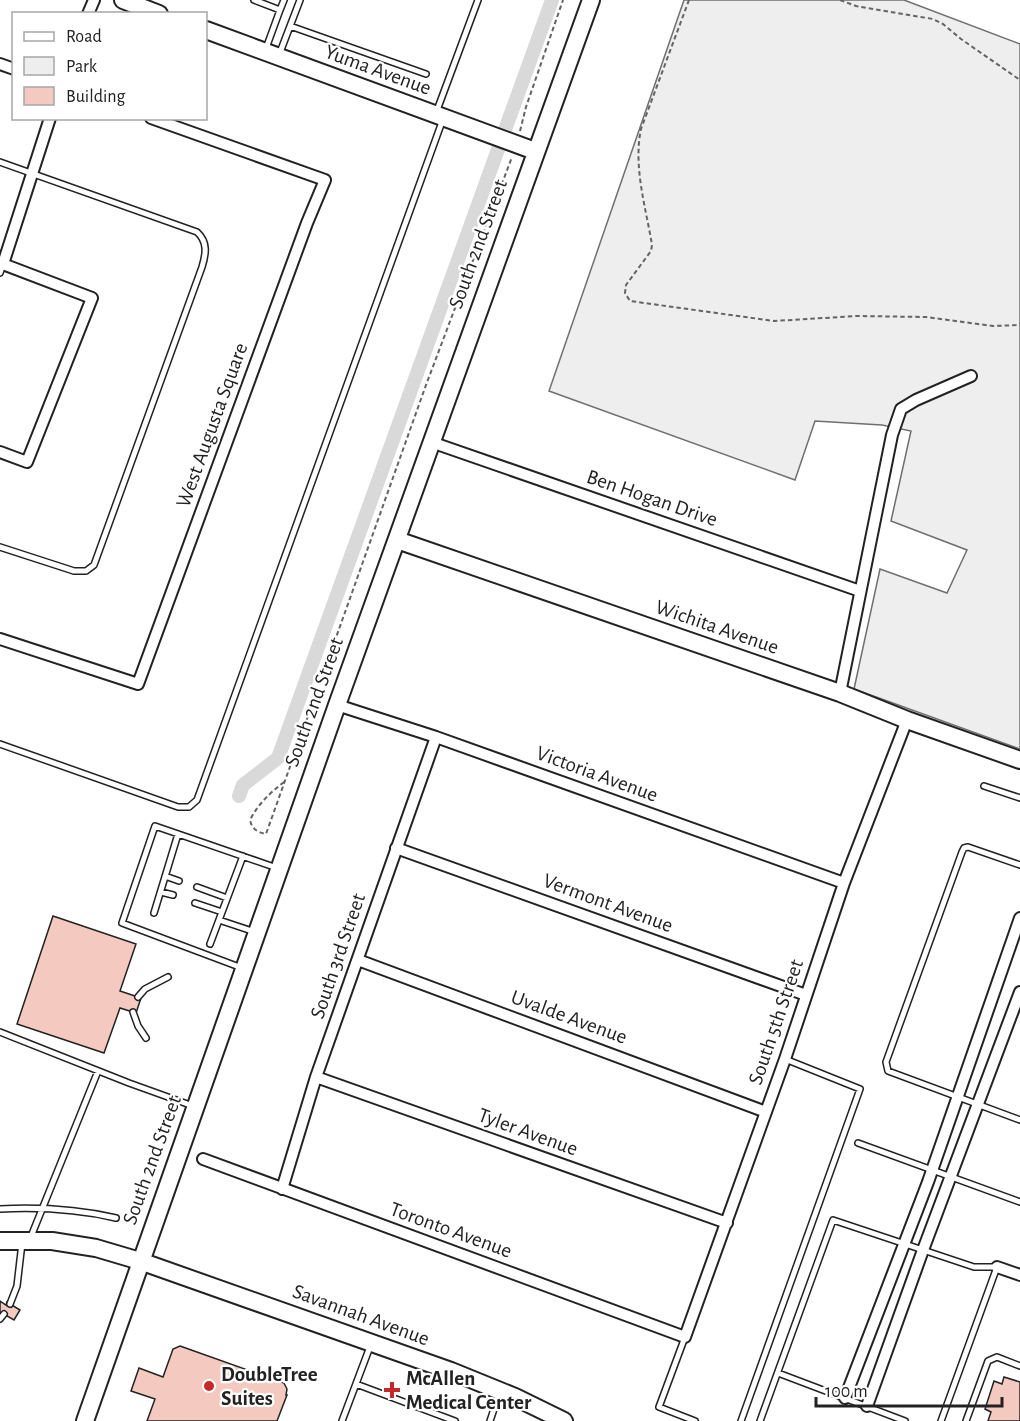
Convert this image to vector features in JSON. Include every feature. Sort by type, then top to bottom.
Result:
[{"type":"main road","points":[[123,0],[154,12]]},
{"type":"main road","name":"South 2nd Street","points":[[84,1421],[256,932],[591,0]]},
{"type":"main road","name":"Yuma Avenue","points":[[207,30],[535,151]]},
{"type":"main road","name":"Wichita Avenue","points":[[398,540],[840,693],[907,720],[1020,760]]},
{"type":"main road","name":"Savannah Avenue","points":[[0,1241],[52,1241],[96,1248],[140,1260],[500,1391],[564,1421]]},
{"type":"street","points":[[0,452],[27,462],[92,298],[1,267],[49,120]]},
{"type":"street","name":"West Augusta Square","points":[[0,639],[138,684],[307,223],[325,180],[157,120]]},
{"type":"street","points":[[840,693],[892,435],[901,409],[970,376]]},
{"type":"street","name":"Ben Hogan Drive","points":[[431,442],[860,591]]},
{"type":"street","name":"Victoria Avenue","points":[[337,705],[436,737],[844,883]]},
{"type":"street","name":"South 5th Street","points":[[685,1337],[766,1112],[844,883],[907,720]]},
{"type":"street","name":"South 3rd Street","points":[[282,1189],[316,1077],[436,737]]},
{"type":"street","name":"Vermont Avenue","points":[[396,848],[806,995]]},
{"type":"street","points":[[846,1398],[932,1171],[1020,918]]},
{"type":"street","name":"Uvalde Avenue","points":[[358,960],[766,1112]]},
{"type":"street","points":[[867,1406],[1020,992]]},
{"type":"street","name":"Tyler Avenue","points":[[316,1077],[727,1223]]},
{"type":"street","name":"Toronto Avenue","points":[[203,1159],[685,1337]]},
{"type":"street","points":[[998,1267],[1020,1275]]},
{"type":"lane","points":[[254,0],[280,10]]},
{"type":"lane","points":[[271,55],[284,0]]},
{"type":"lane","points":[[271,55],[290,26],[300,0]]},
{"type":"lane","points":[[0,744],[177,807],[189,807],[197,800],[440,116],[478,0]]},
{"type":"lane","points":[[290,26],[426,74]]},
{"type":"lane","points":[[0,162],[197,232],[204,241],[206,253],[94,565],[86,571],[74,571],[0,547]]},
{"type":"lane","points":[[984,786],[1020,798]]},
{"type":"lane","points":[[244,968],[122,923],[155,826],[279,868]]},
{"type":"lane","points":[[154,913],[178,834]]},
{"type":"lane","points":[[1020,865],[968,847],[964,848],[886,1062],[888,1071],[1020,1120]]},
{"type":"lane","points":[[210,944],[243,856]]},
{"type":"lane","points":[[165,876],[179,881]]},
{"type":"lane","points":[[197,887],[227,898]]},
{"type":"lane","points":[[161,892],[173,895]]},
{"type":"lane","points":[[195,903],[222,912]]},
{"type":"lane","points":[[219,920],[256,932]]},
{"type":"lane","points":[[138,997],[145,989],[168,977]]},
{"type":"lane","points":[[133,1012],[146,1038]]},
{"type":"lane","points":[[0,1032],[195,1107]]},
{"type":"lane","points":[[741,1421],[860,1089],[784,1059]]},
{"type":"lane","points":[[10,1304],[17,1286],[26,1241],[44,1208],[98,1071]]},
{"type":"lane","points":[[858,1143],[1020,1202]]},
{"type":"lane","points":[[0,1209],[81,1210],[116,1218]]},
{"type":"lane","points":[[760,1421],[833,1220],[974,1267],[998,1267],[941,1421]]},
{"type":"lane","points":[[685,1337],[659,1407],[695,1421]]},
{"type":"lane","points":[[342,1421],[371,1343]]},
{"type":"lane","points":[[966,1421],[988,1361],[997,1357],[1020,1365]]},
{"type":"lane","points":[[778,1373],[905,1421]]},
{"type":"lane","points":[[356,1384],[455,1421]]},
{"type":"lane","points":[[490,1421],[500,1391]]},
{"type":"path","points":[[284,782],[259,804],[250,820],[258,832],[266,834],[426,385],[516,143],[563,0]]},
{"type":"path","points":[[689,0],[638,142],[640,173],[652,245],[651,251],[626,285],[625,293],[630,300],[774,321],[857,316],[926,317],[993,326],[1020,325]]},
{"type":"path","points":[[840,0],[856,6],[933,19],[1020,80]]},
{"type":"green space","points":[[684,0],[904,0],[1020,44],[1020,749],[854,689],[880,569],[947,593],[967,550],[891,521],[911,431],[882,425],[815,421],[795,480],[549,391]]},
{"type":"building","points":[[53,916],[136,944],[120,991],[141,998],[136,1013],[120,1008],[104,1053],[17,1024]]},
{"type":"building","points":[[0,1301],[6,1305],[7,1302],[20,1310],[14,1320],[2,1313],[0,1317]]},
{"type":"building","name":"DoubleTree Suites","points":[[180,1346],[284,1383],[287,1395],[277,1421],[147,1421],[155,1399],[131,1391],[139,1368],[163,1377],[173,1349]]},
{"type":"building","points":[[1004,1377],[1020,1382],[1020,1421],[988,1421],[991,1412],[985,1409],[994,1381],[1002,1384]]},
{"type":"waterway","points":[[239,796],[243,785],[278,758],[552,0]]},
{"type":"place","name":"DoubleTree Suites","points":[[209,1386]]},
{"type":"place","name":"McAllen Medical Center","points":[[392,1390]]}]
